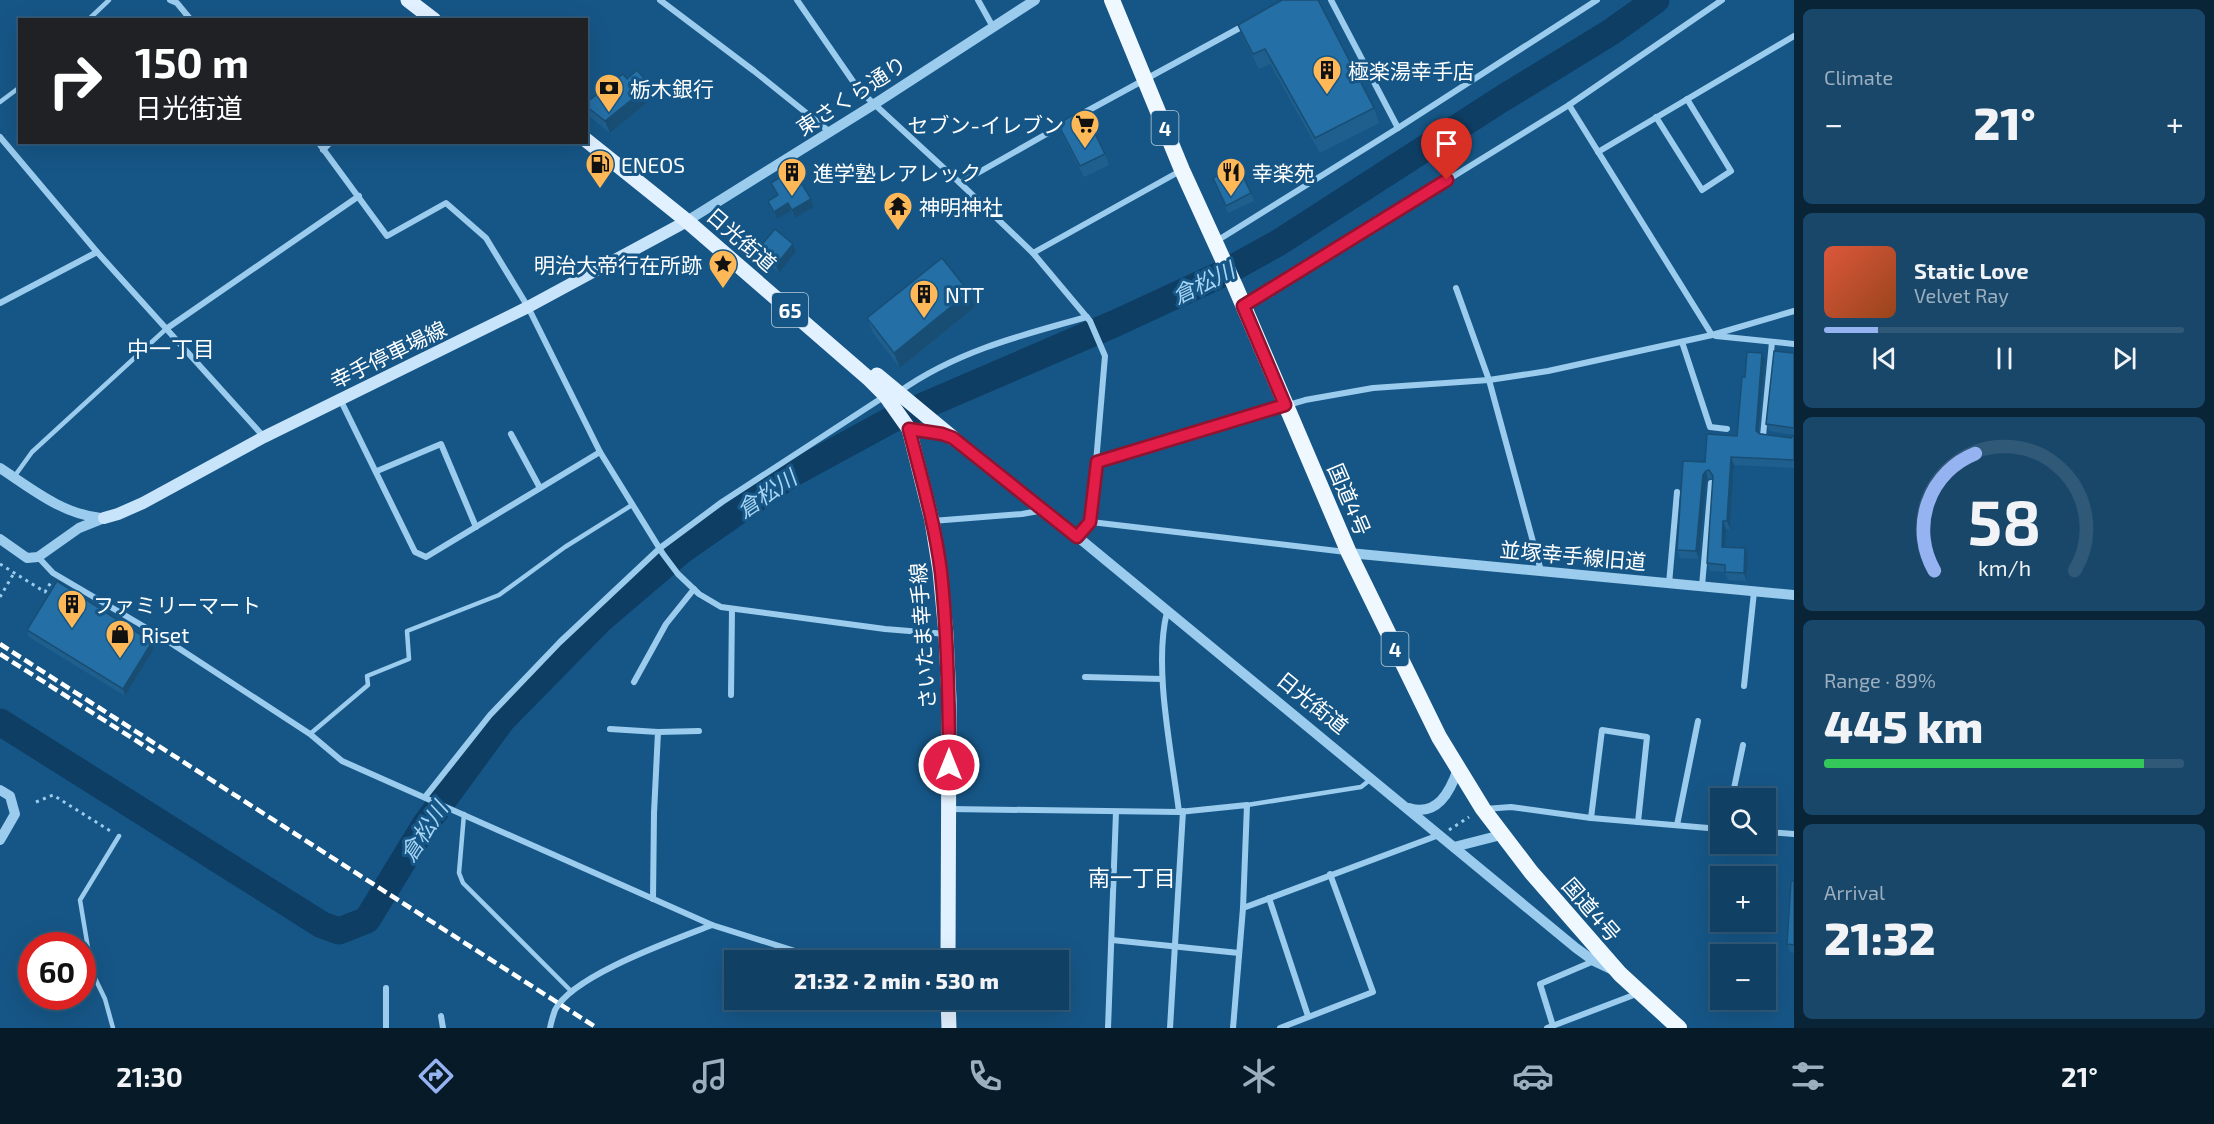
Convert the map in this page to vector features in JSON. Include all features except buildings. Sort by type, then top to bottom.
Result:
[{"type":"highway","name":"国道4号","points":[[1112,0],[1182,170],[1235,286],[1349,553],[1419,700],[1458,769],[1502,835],[1563,911],[1620,974]]},
{"type":"highway","name":"日光街道","points":[[1620,974],[1679,1028]]},
{"type":"main road","points":[[408,0],[431,18]]},
{"type":"main road","name":"日光街道","points":[[588,142],[687,221],[815,332],[894,396]]},
{"type":"main road","name":"幸手停車場線","points":[[104,518],[143,503],[340,398],[528,307],[687,221]]},
{"type":"main road","points":[[894,396],[923,413],[953,438]]},
{"type":"main road","name":"65","points":[[894,396],[907,425]]},
{"type":"main road","name":"さいたま幸手線","points":[[907,425],[932,520],[946,634],[949,808],[948,950]]},
{"type":"main road","points":[[948,1010],[949,1028]]},
{"type":"street","points":[[171,0],[177,3],[189,18]]},
{"type":"street","points":[[660,0],[830,132]]},
{"type":"street","points":[[797,0],[859,90],[1033,253],[1088,319],[1105,356],[1090,522],[1077,537]]},
{"type":"street","points":[[978,0],[993,27]]},
{"type":"street","name":"東さくら通り","points":[[687,221],[1035,0]]},
{"type":"street","points":[[1331,0],[1398,128]]},
{"type":"street","points":[[1218,249],[1398,128],[1596,0]]},
{"type":"street","points":[[1243,306],[1569,105],[1722,0]]},
{"type":"street","points":[[960,183],[1249,22]]},
{"type":"street","points":[[1598,152],[1794,36]]},
{"type":"street","points":[[1656,117],[1702,190],[1731,171],[1687,99]]},
{"type":"street","points":[[1569,105],[1712,335]]},
{"type":"street","points":[[0,137],[97,252],[264,437]]},
{"type":"street","points":[[319,144],[387,236],[446,203],[486,238],[528,307],[600,452],[661,551],[678,574],[694,589],[722,607],[732,609],[885,629],[946,634]]},
{"type":"street","points":[[323,150],[329,144]]},
{"type":"street","points":[[1033,253],[1182,170]]},
{"type":"street","points":[[166,329],[359,196]]},
{"type":"street","points":[[0,303],[97,252]]},
{"type":"street","points":[[1456,288],[1489,380],[1542,572]]},
{"type":"street","points":[[1097,462],[1285,405],[1373,388],[1489,380],[1548,371],[1712,335],[1794,311]]},
{"type":"street","points":[[427,797],[490,715],[560,642],[661,551],[730,496],[894,396],[916,380],[968,354],[1021,334],[1088,319]]},
{"type":"street","points":[[1712,335],[1794,344]]},
{"type":"street","points":[[1682,342],[1710,427],[1726,429]]},
{"type":"street","points":[[1772,342],[1763,436],[1773,438]]},
{"type":"street","points":[[340,398],[415,552],[426,557],[600,452]]},
{"type":"street","name":"日光街道","points":[[907,425],[953,438],[1045,510],[1594,961],[1620,974]]},
{"type":"street","points":[[512,434],[540,488]]},
{"type":"street","points":[[377,471],[441,444],[476,527]]},
{"type":"street","points":[[0,468],[70,512],[104,518]]},
{"type":"street","points":[[1702,586],[1711,483]]},
{"type":"street","points":[[1669,584],[1677,492]]},
{"type":"street","points":[[932,520],[1022,514],[1045,510]]},
{"type":"street","points":[[0,539],[27,558],[38,557],[79,528],[104,518]]},
{"type":"street","points":[[1090,522],[1349,553]]},
{"type":"street","name":"並塚幸手線旧道","points":[[1349,553],[1794,595]]},
{"type":"street","points":[[38,557],[53,573],[160,636],[310,734],[342,761],[712,925],[791,950]]},
{"type":"street","points":[[634,682],[666,624],[694,589]]},
{"type":"street","points":[[1744,686],[1754,592]]},
{"type":"street","points":[[731,694],[732,609]]},
{"type":"street","points":[[1167,612],[1163,627],[1162,679],[1181,812],[1170,1028]]},
{"type":"street","points":[[1085,677],[1162,679]]},
{"type":"street","points":[[1677,825],[1698,721]]},
{"type":"street","points":[[610,729],[658,732],[699,731]]},
{"type":"street","points":[[1591,818],[1602,730],[1647,737],[1638,822]]},
{"type":"street","points":[[653,899],[658,732]]},
{"type":"street","points":[[1734,788],[1743,745]]},
{"type":"street","points":[[1406,807],[1418,811],[1429,808],[1442,800],[1452,787],[1458,769]]},
{"type":"street","points":[[0,790],[10,796],[15,814],[0,840]]},
{"type":"street","points":[[949,808],[1181,812],[1247,805],[1243,908],[1233,1028]]},
{"type":"street","points":[[1483,809],[1511,807],[1591,818],[1710,828]]},
{"type":"street","points":[[1108,1028],[1116,812]]},
{"type":"street","points":[[1776,833],[1794,834]]},
{"type":"street","points":[[1243,908],[1440,835]]},
{"type":"street","points":[[1454,847],[1502,835]]},
{"type":"street","points":[[1280,1028],[1373,992],[1330,874]]},
{"type":"street","points":[[1269,898],[1308,1016]]},
{"type":"street","points":[[550,1028],[555,1010],[572,992],[609,968],[712,925]]},
{"type":"street","points":[[1112,940],[1239,953]]},
{"type":"street","points":[[1594,961],[1540,984],[1550,1027],[1640,993]]},
{"type":"street","points":[[386,988],[386,1028]]},
{"type":"street","points":[[441,1016],[443,1028]]},
{"type":"lane","points":[[90,18],[109,0]]},
{"type":"lane","points":[[0,102],[18,88]]},
{"type":"lane","points":[[14,477],[32,452],[166,329]]},
{"type":"lane","points":[[310,734],[368,686],[367,675],[409,659],[407,631],[499,595],[565,547],[632,505]]},
{"type":"lane","points":[[1247,805],[1361,787],[1371,779]]},
{"type":"lane","points":[[464,814],[459,873],[462,884],[572,992]]},
{"type":"lane","points":[[113,1028],[105,999],[92,972],[80,900],[118,836]]},
{"type":"path","points":[[0,564],[45,592],[52,581]]},
{"type":"path","points":[[0,597],[14,573]]},
{"type":"path","points":[[36,802],[53,795],[118,836]]},
{"type":"path","points":[[1440,835],[1483,809]]},
{"type":"waterway","name":"倉松川","points":[[0,722],[322,925],[339,931],[367,920],[425,825],[502,720],[600,620],[681,551],[790,475],[893,419],[1116,323],[1222,274],[1278,243],[1500,100],[1611,32],[1656,0]]},
{"type":"railway","points":[[0,644],[597,1028]]},
{"type":"railway","points":[[0,654],[154,752]]},
{"type":"place","name":"極楽湯幸手店","points":[[1327,96]]},
{"type":"place","name":"栃木銀行","points":[[609,114]]},
{"type":"place","name":"セブン-イレブン","points":[[1085,150]]},
{"type":"place","name":"ENEOS","points":[[600,190]]},
{"type":"place","name":"進学塾レアレック","points":[[792,198]]},
{"type":"place","name":"幸楽苑","points":[[1231,198]]},
{"type":"place","name":"神明神社","points":[[898,232]]},
{"type":"place","name":"明治大帝行在所跡","points":[[723,290]]},
{"type":"place","name":"NTT","points":[[924,320]]},
{"type":"place","name":"ファミリーマート","points":[[72,630]]},
{"type":"place","name":"Riset","points":[[120,660]]},
{"type":"district","name":"中一丁目","points":[[171,348]]},
{"type":"district","name":"南一丁目","points":[[1132,877]]},
{"type":"route","points":[[949,765],[946,634],[940,571],[932,520],[909,429],[953,438],[1077,537],[1090,522],[1097,462],[1285,405],[1243,306],[1447,180]]}]
